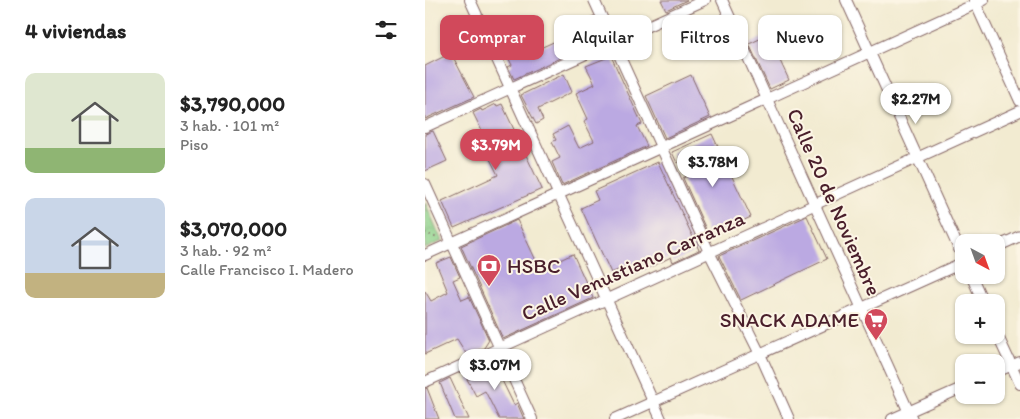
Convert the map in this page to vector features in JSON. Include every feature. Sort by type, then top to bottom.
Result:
[{"type":"street","points":[[470,0],[661,419]]},
{"type":"street","points":[[594,0],[601,15]]},
{"type":"street","points":[[652,24],[705,0]]},
{"type":"street","name":"Calle 20 de Noviembre","points":[[722,0],[911,415]]},
{"type":"street","points":[[846,0],[955,241]]},
{"type":"street","points":[[425,254],[978,1],[1020,101]]},
{"type":"street","points":[[425,127],[573,60]]},
{"type":"street","points":[[621,60],[709,252],[760,354],[789,419]]},
{"type":"street","name":"Calle Venustiano Carranza","points":[[425,382],[1020,111]]},
{"type":"street","points":[[425,184],[532,419]]},
{"type":"street","points":[[1005,243],[1020,236]]},
{"type":"street","points":[[615,419],[955,265]]},
{"type":"street","points":[[1004,344],[1016,364],[1020,384]]},
{"type":"street","points":[[892,419],[911,415],[955,392]]},
{"type":"path","points":[[435,231],[439,238]]},
{"type":"path","points":[[425,233],[439,238]]},
{"type":"path","points":[[432,241],[439,238]]},
{"type":"green space","points":[[425,202],[442,241],[425,249]]},
{"type":"building","points":[[661,0],[687,0],[666,10]]},
{"type":"building","points":[[758,40],[758,60],[780,60],[789,80],[770,89],[749,44]]},
{"type":"building","points":[[554,42],[554,60],[556,60],[514,79],[508,67],[512,65],[509,60],[544,60],[544,46]]},
{"type":"building","points":[[440,58],[455,60],[474,97],[425,119],[425,66]]},
{"type":"building","points":[[601,60],[613,60],[642,124],[637,126],[647,146],[562,185],[552,162],[560,158],[552,142],[556,140],[553,134],[568,126],[579,148],[594,141],[584,121],[588,119],[576,93],[595,84],[586,66]]},
{"type":"building","points":[[564,74],[572,92],[538,109],[543,120],[536,124],[521,95]]},
{"type":"building","points":[[691,75],[710,117],[665,138],[646,96]]},
{"type":"building","points":[[496,104],[497,106],[502,104],[542,189],[454,228],[442,201],[498,175],[484,147],[489,145],[473,113]]},
{"type":"building","points":[[433,131],[447,161],[425,171],[425,134]]},
{"type":"building","points":[[712,134],[751,217],[709,236],[683,178],[711,164],[705,150],[677,163],[672,152]]},
{"type":"building","points":[[658,162],[699,250],[673,262],[671,257],[632,276],[628,266],[611,273],[581,208],[598,200],[594,191]]},
{"type":"building","points":[[807,216],[827,259],[741,300],[719,256]]},
{"type":"building","points":[[517,220],[540,269],[573,254],[593,298],[503,339],[461,246]]},
{"type":"building","points":[[451,257],[460,277],[453,280],[462,300],[469,297],[489,340],[484,348],[467,355],[457,339],[425,354],[425,291],[431,301],[448,292],[436,263]]},
{"type":"building","points":[[492,360],[514,405],[517,403],[524,419],[499,419],[485,391],[476,396],[467,379],[476,374],[475,368]]},
{"type":"building","points":[[450,378],[469,419],[455,419],[440,383]]},
{"type":"building","points":[[427,388],[439,419],[425,419],[425,389]]},
{"type":"place","name":"HSBC","points":[[489,287]]},
{"type":"place","name":"SNACK ADAME","points":[[876,341]]}]
